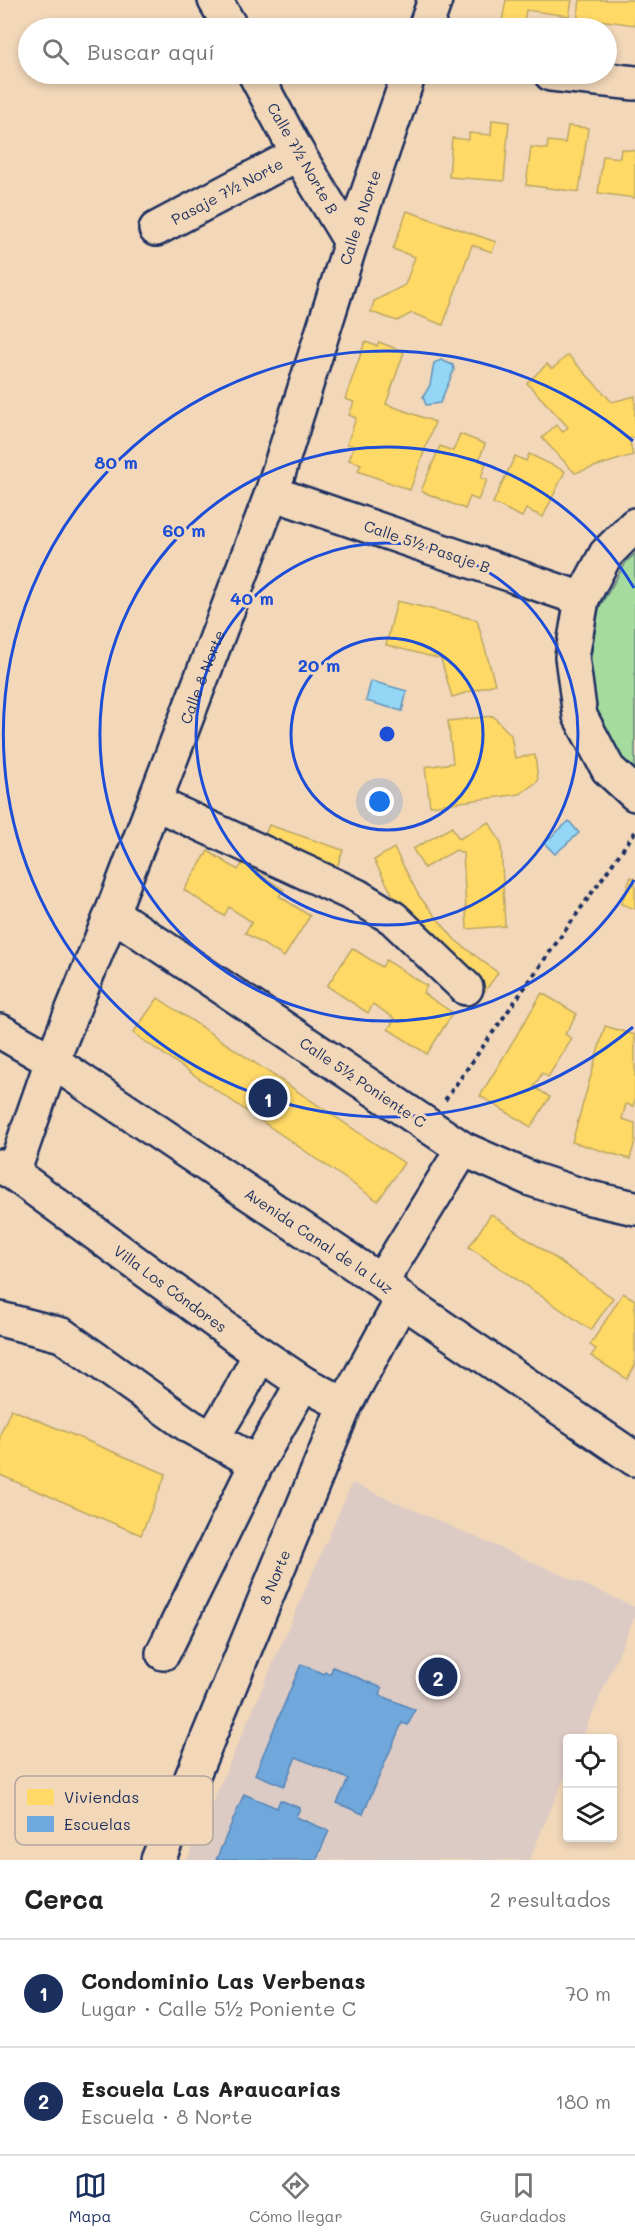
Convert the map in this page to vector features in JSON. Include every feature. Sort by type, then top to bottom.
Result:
[{"type":"street","points":[[215,0],[225,18]]},
{"type":"street","points":[[429,18],[435,0]]},
{"type":"street","points":[[617,81],[635,83]]},
{"type":"street","name":"Calle 7½ Norte B","points":[[260,84],[298,154],[351,242]]},
{"type":"street","name":"Calle 8 Norte","points":[[7,1170],[112,914],[272,493],[351,242],[406,84]]},
{"type":"street","name":"Pasaje 7½ Norte","points":[[156,229],[298,154]]},
{"type":"street","name":"Calle 5½ Pasaje B","points":[[272,493],[582,599]]},
{"type":"street","points":[[635,525],[606,555],[582,599],[572,657],[580,716],[608,769],[635,794]]},
{"type":"street","points":[[155,803],[357,896],[384,912],[466,988]]},
{"type":"street","name":"Calle 5½ Poniente C","points":[[112,914],[463,1149],[531,1179],[586,1197],[635,1208]]},
{"type":"street","name":"Avenida Canal de la Luz","points":[[0,1031],[52,1061],[635,1459]]},
{"type":"street","name":"8 Norte","points":[[193,1776],[392,1292],[390,1267],[463,1149]]},
{"type":"street","name":"Villa Los Cóndores","points":[[7,1170],[260,1354],[303,1383],[345,1405]]},
{"type":"street","points":[[0,1319],[62,1335],[191,1427],[256,1463]]},
{"type":"street","points":[[212,1439],[260,1354]]},
{"type":"street","points":[[163,1653],[256,1463],[303,1383]]},
{"type":"street","name":"8 Norte","points":[[158,1860],[164,1845]]},
{"type":"path","points":[[427,1125],[635,832]]},
{"type":"shaded area","points":[[352,1483],[635,1607],[635,1616],[584,1734],[563,1734],[563,1780],[529,1860],[187,1860],[194,1845],[213,1845],[213,1801]]},
{"type":"green space","points":[[635,554],[635,774],[622,761],[597,714],[590,661],[599,608],[626,562]]},
{"type":"water","points":[[441,360],[453,365],[454,370],[440,403],[426,405],[423,397],[430,385],[434,363]]},
{"type":"water","points":[[371,681],[407,691],[402,711],[366,701]]},
{"type":"water","points":[[569,821],[579,833],[555,854],[544,843]]},
{"type":"building: Viviendas","points":[[506,0],[572,0],[569,16],[526,10],[525,18],[503,18]]},
{"type":"building: Viviendas","points":[[580,0],[635,0],[635,25],[617,22],[617,18],[577,18]]},
{"type":"building: Viviendas","points":[[492,120],[509,122],[504,181],[449,177],[452,138],[469,140],[469,133],[491,135]]},
{"type":"building: Viviendas","points":[[568,126],[588,128],[579,192],[526,185],[531,147],[547,149],[548,141],[565,143]]},
{"type":"building: Viviendas","points":[[621,149],[635,151],[635,198],[598,193],[603,156],[620,158]]},
{"type":"building: Viviendas","points":[[407,211],[496,242],[492,252],[472,245],[443,325],[412,313],[397,321],[371,312],[374,301],[405,285],[415,257],[393,249]]},
{"type":"building: Viviendas","points":[[365,342],[377,346],[379,342],[404,352],[386,404],[435,422],[410,490],[358,471],[361,464],[349,460],[354,446],[347,444],[356,418],[349,415],[354,402],[345,399]]},
{"type":"building: Viviendas","points":[[568,355],[612,402],[635,396],[635,437],[629,439],[633,455],[575,473],[542,438],[556,425],[563,432],[568,427],[527,383],[547,364],[552,369]]},
{"type":"building: Viviendas","points":[[460,434],[485,444],[479,460],[486,463],[481,478],[487,480],[478,500],[470,497],[465,509],[421,491],[440,446],[453,451]]},
{"type":"building: Viviendas","points":[[529,454],[565,471],[543,517],[526,509],[522,517],[493,503],[515,456],[526,461]]},
{"type":"building: Viviendas","points":[[397,601],[477,620],[495,684],[452,697],[441,659],[386,645]]},
{"type":"building: Viviendas","points":[[493,716],[511,735],[515,758],[535,755],[538,781],[520,794],[430,806],[425,767],[453,763],[448,721]]},
{"type":"building: Viviendas","points":[[489,822],[501,843],[505,926],[467,929],[463,853],[456,850],[424,868],[413,849],[452,827],[459,839]]},
{"type":"building: Viviendas","points":[[269,825],[343,850],[335,873],[260,847]]},
{"type":"building: Viviendas","points":[[394,848],[419,896],[455,940],[498,973],[485,991],[441,955],[397,903],[374,860]]},
{"type":"building: Viviendas","points":[[208,851],[238,870],[243,863],[284,890],[279,896],[310,916],[284,957],[245,933],[252,922],[229,907],[224,916],[184,890]]},
{"type":"building: Viviendas","points":[[631,877],[635,879],[635,909],[621,904]]},
{"type":"building: Viviendas","points":[[352,948],[382,967],[386,960],[427,986],[423,993],[453,1013],[427,1054],[388,1029],[395,1019],[373,1004],[368,1013],[327,986]]},
{"type":"building: Viviendas","points":[[542,993],[577,1014],[565,1034],[572,1039],[548,1077],[542,1073],[534,1087],[550,1097],[531,1127],[480,1096]]},
{"type":"building: Viviendas","points":[[158,998],[404,1163],[378,1201],[133,1033]]},
{"type":"building: Viviendas","points":[[605,1026],[635,1035],[635,1100],[633,1106],[626,1104],[622,1119],[635,1123],[635,1141],[630,1159],[572,1142]]},
{"type":"building: Viviendas","points":[[491,1214],[613,1298],[591,1330],[469,1247]]},
{"type":"building: Viviendas","points":[[623,1293],[635,1300],[635,1366],[627,1379],[591,1356],[596,1349],[590,1345]]},
{"type":"building: Viviendas","points":[[11,1409],[166,1474],[141,1535],[0,1475],[0,1435]]},
{"type":"building: Escuelas","points":[[301,1664],[324,1674],[325,1672],[330,1674],[333,1667],[382,1688],[380,1695],[415,1710],[408,1725],[402,1723],[363,1814],[337,1803],[348,1779],[296,1757],[284,1786],[255,1774]]},
{"type":"building: Escuelas","points":[[244,1794],[277,1808],[280,1800],[300,1808],[296,1817],[329,1831],[316,1860],[216,1860]]},
{"type":"place","name":"Condominio Las Verbenas","points":[[268,1098]]},
{"type":"place","name":"Escuela Las Araucarias","points":[[438,1677]]}]
